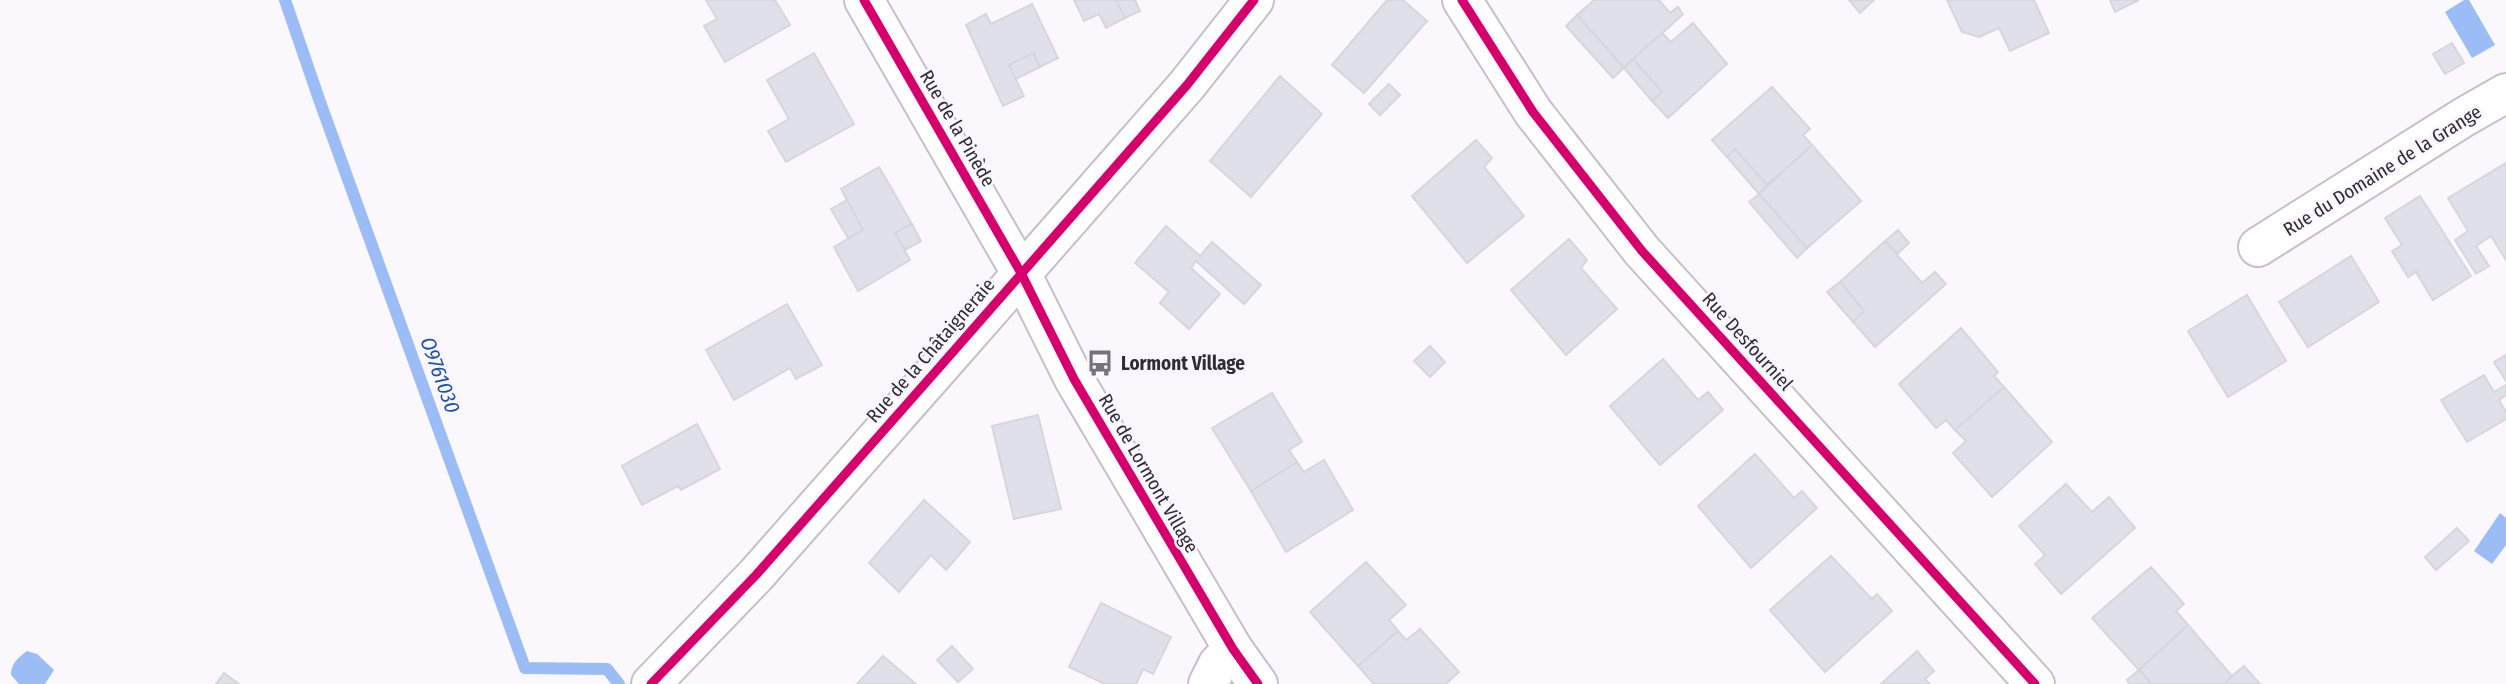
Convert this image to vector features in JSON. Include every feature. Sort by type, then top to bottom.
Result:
[{"type":"street","name":"Rue de la Pinède","points":[[864,0],[1021,273]]},
{"type":"street","name":"Rue de la Châtaigneraie","points":[[651,684],[756,575],[1187,85],[1254,0]]},
{"type":"street","name":"Rue Desfourniel","points":[[1462,0],[1533,112],[1642,251],[2035,684]]},
{"type":"street","name":"Rue du Domaine de la Grange","points":[[2258,247],[2506,93]]},
{"type":"street","name":"Rue de Lormont Village","points":[[1021,273],[1074,379],[1233,649],[1258,684]]},
{"type":"street","points":[[1209,684],[1217,664],[1233,649]]},
{"type":"water","points":[[2464,0],[2469,0],[2495,45],[2472,58],[2445,12]]},
{"type":"water","points":[[2500,513],[2506,518],[2506,545],[2492,564],[2474,551]]},
{"type":"water","points":[[27,651],[37,654],[54,670],[45,684],[19,684],[11,675],[14,664]]},
{"type":"building","points":[[706,0],[775,0],[790,25],[725,62],[704,26],[717,19]]},
{"type":"building","points":[[1074,0],[1116,0],[1125,18],[1106,28],[1099,14],[1084,21]]},
{"type":"building","points":[[1116,0],[1135,0],[1140,11],[1125,18]]},
{"type":"building","points":[[1387,0],[1403,0],[1427,21],[1364,93],[1332,65]]},
{"type":"building","points":[[1594,0],[1659,0],[1670,13],[1678,7],[1683,14],[1624,68],[1577,15]]},
{"type":"building","points":[[1849,0],[1874,0],[1860,13]]},
{"type":"building","points":[[1947,0],[2034,0],[2049,33],[2010,51],[1999,28],[1979,37],[1962,32]]},
{"type":"building","points":[[2110,0],[2139,0],[2115,12]]},
{"type":"building","points":[[1032,4],[1058,58],[1040,67],[1033,53],[1009,65],[1024,96],[1003,106],[966,25],[986,14],[991,24]]},
{"type":"building","points":[[1577,15],[1624,68],[1613,78],[1566,26]]},
{"type":"building","points":[[1693,23],[1727,64],[1668,118],[1652,101],[1662,92],[1633,59],[1662,33],[1671,42]]},
{"type":"building","points":[[2452,43],[2464,63],[2445,74],[2433,54]]},
{"type":"building","points":[[814,53],[854,124],[786,162],[768,131],[789,119],[767,80]]},
{"type":"building","points":[[1033,53],[1040,67],[1016,79],[1009,65]]},
{"type":"building","points":[[1633,59],[1662,92],[1652,101],[1624,68]]},
{"type":"building","points":[[1280,76],[1322,114],[1251,197],[1210,161]]},
{"type":"building","points":[[1389,84],[1400,95],[1380,115],[1369,104]]},
{"type":"building","points":[[1772,87],[1810,129],[1803,135],[1812,145],[1767,185],[1735,149],[1727,157],[1712,140]]},
{"type":"building","points":[[1476,140],[1492,158],[1484,167],[1524,216],[1467,263],[1412,196]]},
{"type":"building","points":[[1812,145],[1861,201],[1807,248],[1759,194]]},
{"type":"building","points":[[1735,149],[1767,185],[1759,194],[1727,157]]},
{"type":"building","points":[[2506,163],[2506,260],[2491,236],[2476,246],[2489,266],[2476,274],[2455,240],[2468,231],[2448,198]]},
{"type":"building","points":[[879,167],[912,224],[895,233],[910,260],[858,291],[834,247],[863,230],[841,189]]},
{"type":"building","points":[[1759,194],[1807,248],[1797,258],[1749,202]]},
{"type":"building","points":[[2420,196],[2471,276],[2433,300],[2416,272],[2408,277],[2392,251],[2402,245],[2385,218]]},
{"type":"building","points":[[847,200],[863,230],[848,238],[831,209]]},
{"type":"building","points":[[912,224],[921,241],[905,250],[895,233]]},
{"type":"building","points":[[1166,226],[1200,256],[1212,242],[1261,285],[1244,304],[1196,261],[1191,268],[1220,294],[1189,329],[1160,303],[1169,292],[1135,263]]},
{"type":"building","points":[[1898,230],[1909,243],[1897,254],[1885,241]]},
{"type":"building","points":[[1569,239],[1587,260],[1581,268],[1617,309],[1566,355],[1511,290]]},
{"type":"building","points":[[1885,241],[1922,283],[1935,272],[1946,284],[1875,347],[1853,322],[1864,311],[1840,282]]},
{"type":"building","points":[[2351,256],[2379,302],[2308,347],[2279,302]]},
{"type":"building","points":[[1840,282],[1864,311],[1853,322],[1827,292]]},
{"type":"building","points":[[2247,295],[2286,361],[2228,397],[2188,331]]},
{"type":"building","points":[[787,304],[822,365],[796,379],[790,368],[734,400],[706,350]]},
{"type":"building","points":[[1961,328],[1998,372],[1994,376],[2004,387],[1955,430],[1946,420],[1936,428],[1899,384]]},
{"type":"building","points":[[1430,346],[1445,362],[1430,377],[1414,361]]},
{"type":"building","points":[[2506,355],[2506,381],[2494,362]]},
{"type":"building","points":[[1663,359],[1698,400],[1708,392],[1723,410],[1660,465],[1610,406]]},
{"type":"building","points":[[2484,375],[2494,392],[2506,385],[2506,395],[2499,400],[2506,412],[2506,419],[2467,442],[2441,400]]},
{"type":"building","points":[[2004,387],[2052,442],[1992,497],[1953,453],[1966,441],[1955,430]]},
{"type":"building","points":[[1272,393],[1302,442],[1289,450],[1297,462],[1251,491],[1212,428]]},
{"type":"building","points":[[1038,415],[1061,509],[1014,519],[992,426]]},
{"type":"building","points":[[697,424],[720,469],[681,490],[678,486],[642,505],[622,466]]},
{"type":"building","points":[[1755,454],[1794,498],[1802,491],[1817,508],[1751,568],[1698,506]]},
{"type":"building","points":[[1324,460],[1353,510],[1286,552],[1251,491],[1297,462],[1304,472]]},
{"type":"building","points":[[2066,484],[2092,512],[2109,497],[2135,528],[2061,594],[2035,564],[2045,555],[2019,526]]},
{"type":"building","points":[[924,500],[970,542],[946,570],[931,555],[899,592],[869,563]]},
{"type":"building","points":[[2457,528],[2469,541],[2436,570],[2425,557]]},
{"type":"building","points":[[1831,556],[1872,599],[1877,594],[1892,611],[1825,672],[1770,610]]},
{"type":"building","points":[[1366,562],[1406,605],[1389,620],[1398,631],[1358,666],[1310,612]]},
{"type":"building","points":[[2151,567],[2184,604],[2176,611],[2188,625],[2139,670],[2092,618]]},
{"type":"building","points":[[1101,603],[1171,637],[1153,674],[1143,669],[1136,684],[1105,684],[1069,667]]},
{"type":"building","points":[[2188,625],[2232,676],[2224,684],[2152,684],[2139,670]]},
{"type":"building","points":[[1420,629],[1459,672],[1446,684],[1374,684],[1358,666],[1398,631],[1406,640]]},
{"type":"building","points":[[952,646],[973,669],[958,682],[937,660]]},
{"type":"building","points":[[1917,651],[1934,671],[1925,679],[1930,684],[1881,684]]},
{"type":"building","points":[[883,656],[916,684],[857,684]]},
{"type":"building","points":[[2244,666],[2260,684],[2224,684],[2232,676]]},
{"type":"building","points":[[2139,670],[2152,684],[2130,684],[2127,680]]},
{"type":"building","points":[[224,673],[239,684],[216,684]]},
{"type":"waterway","name":"O9761030","points":[[285,0],[525,668],[607,669],[619,684]]},
{"type":"cycle path","points":[[864,0],[1021,273],[1074,379],[1233,649],[1258,684]]},
{"type":"cycle path","points":[[651,684],[756,575],[937,370],[1187,85],[1254,0]]},
{"type":"cycle path","points":[[1462,0],[1533,112],[1642,251],[2035,684]]},
{"type":"place","name":"Lormont Village","points":[[1100,363]]}]
